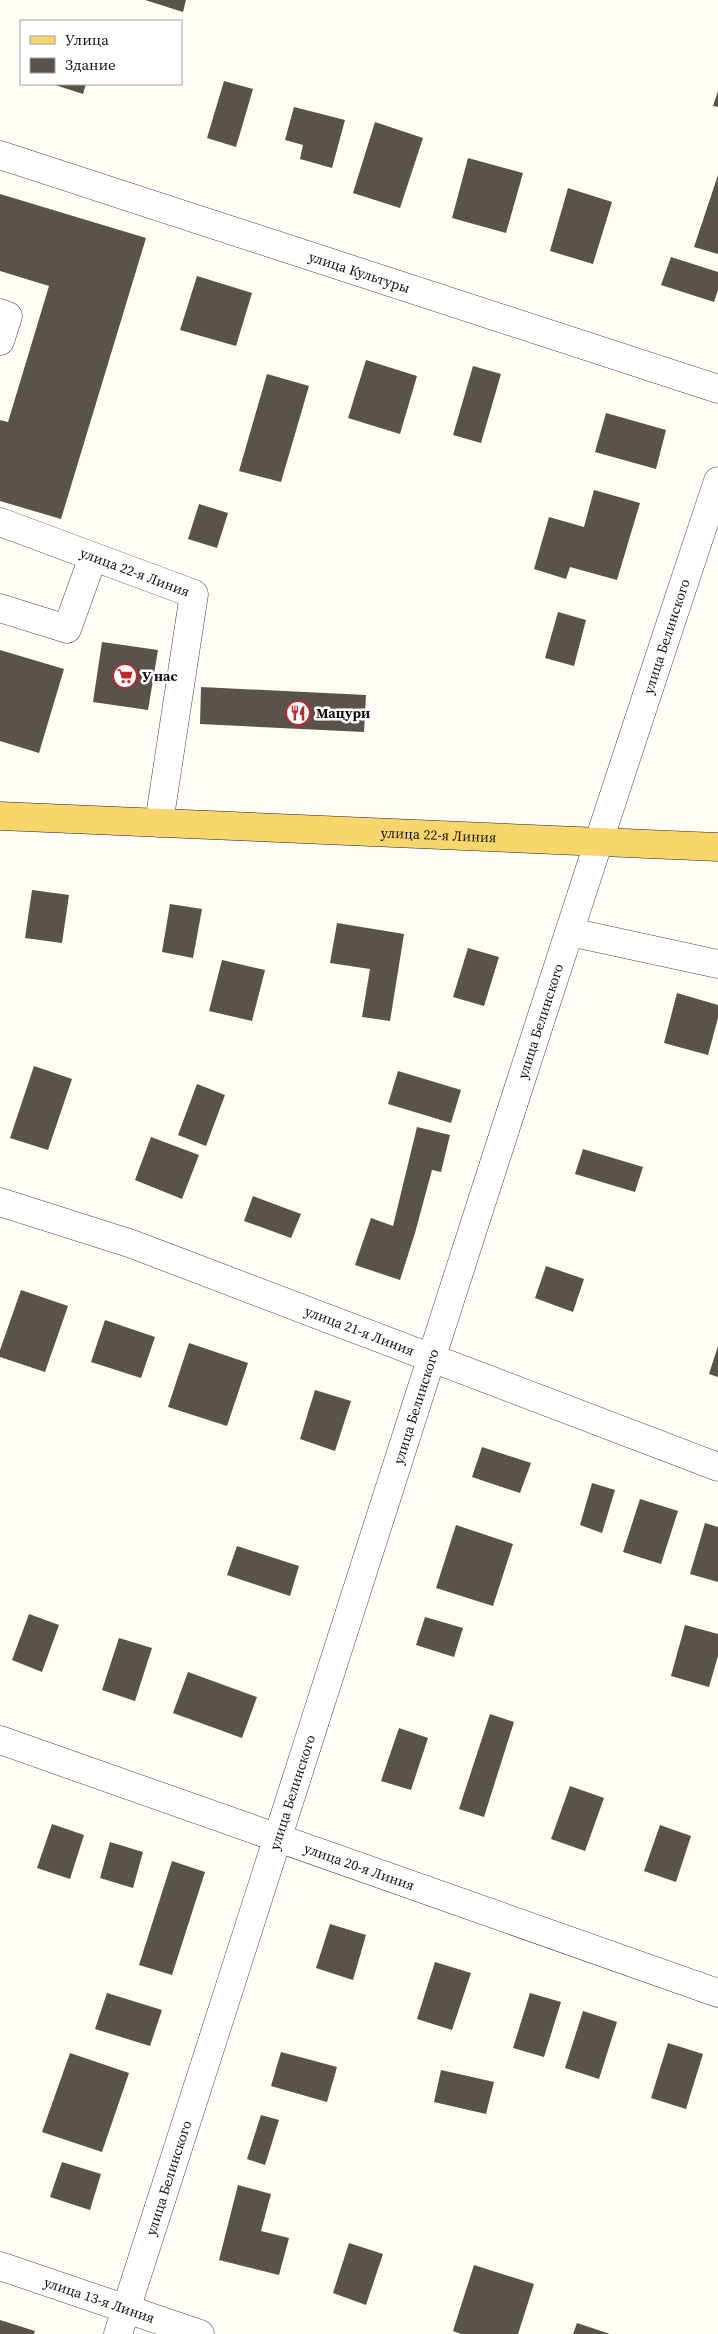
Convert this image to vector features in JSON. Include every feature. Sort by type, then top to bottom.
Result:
[{"type":"main road","name":"улица 22-я Линия","points":[[0,816],[597,841],[718,848]]},
{"type":"street","name":"улица Культуры","points":[[0,155],[718,389]]},
{"type":"street","points":[[0,313],[8,316],[0,341]]},
{"type":"street","name":"улица Белинского","points":[[118,2334],[278,1839],[430,1358],[570,932],[597,841],[718,481]]},
{"type":"street","name":"улица 22-я Линия","points":[[0,522],[194,594],[159,822]]},
{"type":"street","points":[[0,608],[67,629],[92,557]]},
{"type":"street","points":[[570,932],[718,964]]},
{"type":"street","name":"улица 21-я Линия","points":[[0,1202],[132,1244],[718,1466]]},
{"type":"street","name":"улица 20-я Линия","points":[[0,1740],[718,1993]]},
{"type":"street","name":"улица 13-я Линия","points":[[0,2266],[200,2334]]},
{"type":"building","points":[[145,0],[186,0],[183,12]]},
{"type":"building","points":[[224,81],[253,89],[236,147],[207,138]]},
{"type":"building","points":[[55,85],[86,85],[83,94]]},
{"type":"building","points":[[718,91],[718,107],[713,106]]},
{"type":"building","points":[[294,107],[345,120],[332,168],[300,159],[303,145],[285,140]]},
{"type":"building","points":[[375,122],[423,138],[400,208],[353,193]]},
{"type":"building","points":[[468,158],[523,173],[506,233],[452,218]]},
{"type":"building","points":[[718,175],[718,254],[694,247]]},
{"type":"building","points":[[568,188],[612,202],[593,264],[550,251]]},
{"type":"building","points":[[0,194],[146,238],[61,519],[0,501],[0,420],[8,422],[49,286],[0,271]]},
{"type":"building","points":[[671,257],[718,272],[718,290],[714,302],[661,285]]},
{"type":"building","points":[[197,276],[252,293],[236,346],[180,330]]},
{"type":"building","points":[[366,360],[417,376],[400,434],[348,418]]},
{"type":"building","points":[[473,366],[501,374],[481,443],[453,435]]},
{"type":"building","points":[[267,374],[309,386],[281,482],[239,471]]},
{"type":"building","points":[[606,413],[666,430],[656,469],[595,452]]},
{"type":"building","points":[[594,490],[640,503],[617,580],[570,567],[566,579],[534,569],[549,517],[584,527]]},
{"type":"building","points":[[199,504],[228,513],[217,548],[188,539]]},
{"type":"building","points":[[558,612],[586,620],[574,666],[545,658]]},
{"type":"building","name":"У нас","points":[[102,642],[158,650],[148,710],[93,702]]},
{"type":"building","points":[[0,650],[64,669],[39,753],[0,741]]},
{"type":"building","points":[[201,687],[366,695],[364,732],[200,724]]},
{"type":"building","points":[[32,890],[69,895],[62,943],[25,938]]},
{"type":"building","points":[[170,904],[202,909],[193,958],[162,952]]},
{"type":"building","points":[[337,923],[404,934],[390,1021],[362,1017],[370,969],[330,963]]},
{"type":"building","points":[[468,948],[499,957],[484,1006],[453,997]]},
{"type":"building","points":[[222,960],[265,970],[252,1021],[209,1011]]},
{"type":"building","points":[[677,993],[718,1005],[718,1018],[708,1055],[664,1043]]},
{"type":"building","points":[[34,1066],[72,1079],[48,1150],[10,1138]]},
{"type":"building","points":[[398,1071],[461,1090],[451,1123],[388,1104]]},
{"type":"building","points":[[197,1084],[225,1095],[206,1146],[178,1135]]},
{"type":"building","points":[[417,1127],[450,1135],[441,1172],[432,1170],[400,1280],[355,1265],[371,1218],[393,1226]]},
{"type":"building","points":[[151,1137],[199,1155],[182,1199],[135,1180]]},
{"type":"building","points":[[583,1149],[643,1167],[635,1192],[575,1174]]},
{"type":"building","points":[[253,1196],[301,1214],[291,1238],[244,1221]]},
{"type":"building","points":[[546,1266],[584,1279],[573,1312],[535,1298]]},
{"type":"building","points":[[21,1290],[68,1306],[45,1372],[0,1357],[0,1350]]},
{"type":"building","points":[[105,1320],[155,1337],[141,1378],[91,1362]]},
{"type":"building","points":[[189,1343],[248,1363],[227,1426],[168,1407]]},
{"type":"building","points":[[718,1346],[718,1377],[709,1374]]},
{"type":"building","points":[[315,1390],[351,1401],[335,1451],[300,1439]]},
{"type":"building","points":[[482,1447],[531,1463],[520,1493],[472,1477]]},
{"type":"building","points":[[592,1483],[615,1490],[602,1533],[580,1525]]},
{"type":"building","points":[[640,1499],[678,1511],[661,1564],[623,1552]]},
{"type":"building","points":[[705,1523],[718,1527],[718,1582],[690,1574]]},
{"type":"building","points":[[456,1525],[513,1544],[493,1606],[436,1588]]},
{"type":"building","points":[[237,1546],[299,1566],[290,1596],[227,1575]]},
{"type":"building","points":[[29,1614],[59,1625],[42,1672],[12,1660]]},
{"type":"building","points":[[425,1617],[463,1628],[454,1657],[416,1645]]},
{"type":"building","points":[[685,1625],[718,1634],[718,1656],[709,1687],[671,1676]]},
{"type":"building","points":[[119,1638],[152,1648],[135,1701],[102,1690]]},
{"type":"building","points":[[188,1672],[257,1697],[242,1738],[173,1713]]},
{"type":"building","points":[[490,1714],[514,1722],[484,1817],[459,1809]]},
{"type":"building","points":[[399,1728],[428,1738],[411,1790],[381,1781]]},
{"type":"building","points":[[570,1786],[604,1798],[585,1851],[551,1839]]},
{"type":"building","points":[[52,1824],[84,1835],[70,1879],[37,1868]]},
{"type":"building","points":[[660,1825],[691,1836],[676,1882],[644,1871]]},
{"type":"building","points":[[110,1842],[143,1852],[133,1888],[100,1878]]},
{"type":"building","points":[[172,1861],[205,1872],[172,1975],[139,1965]]},
{"type":"building","points":[[330,1924],[366,1935],[353,1980],[316,1968]]},
{"type":"building","points":[[435,1962],[471,1973],[452,2030],[417,2019]]},
{"type":"building","points":[[107,1993],[162,2010],[150,2046],[95,2029]]},
{"type":"building","points":[[530,1993],[561,2002],[544,2057],[513,2048]]},
{"type":"building","points":[[583,2011],[617,2022],[599,2079],[565,2068]]},
{"type":"building","points":[[668,2043],[703,2054],[686,2109],[651,2098]]},
{"type":"building","points":[[281,2052],[337,2067],[327,2102],[271,2086]]},
{"type":"building","points":[[70,2053],[129,2073],[102,2152],[42,2132]]},
{"type":"building","points":[[441,2070],[494,2082],[486,2114],[434,2102]]},
{"type":"building","points":[[261,2115],[279,2120],[265,2165],[247,2159]]},
{"type":"building","points":[[62,2162],[101,2174],[90,2210],[50,2197]]},
{"type":"building","points":[[238,2185],[271,2194],[261,2231],[289,2238],[279,2275],[219,2260]]},
{"type":"building","points":[[349,2243],[383,2254],[366,2305],[333,2293]]},
{"type":"building","points":[[474,2265],[534,2284],[518,2334],[461,2334],[453,2331]]},
{"type":"building","points":[[0,2320],[35,2331],[34,2334],[0,2334]]},
{"type":"building","points":[[577,2323],[610,2334],[573,2334]]},
{"type":"place","name":"У нас","points":[[125,676]]},
{"type":"place","name":"Мацури","points":[[298,713]]}]
